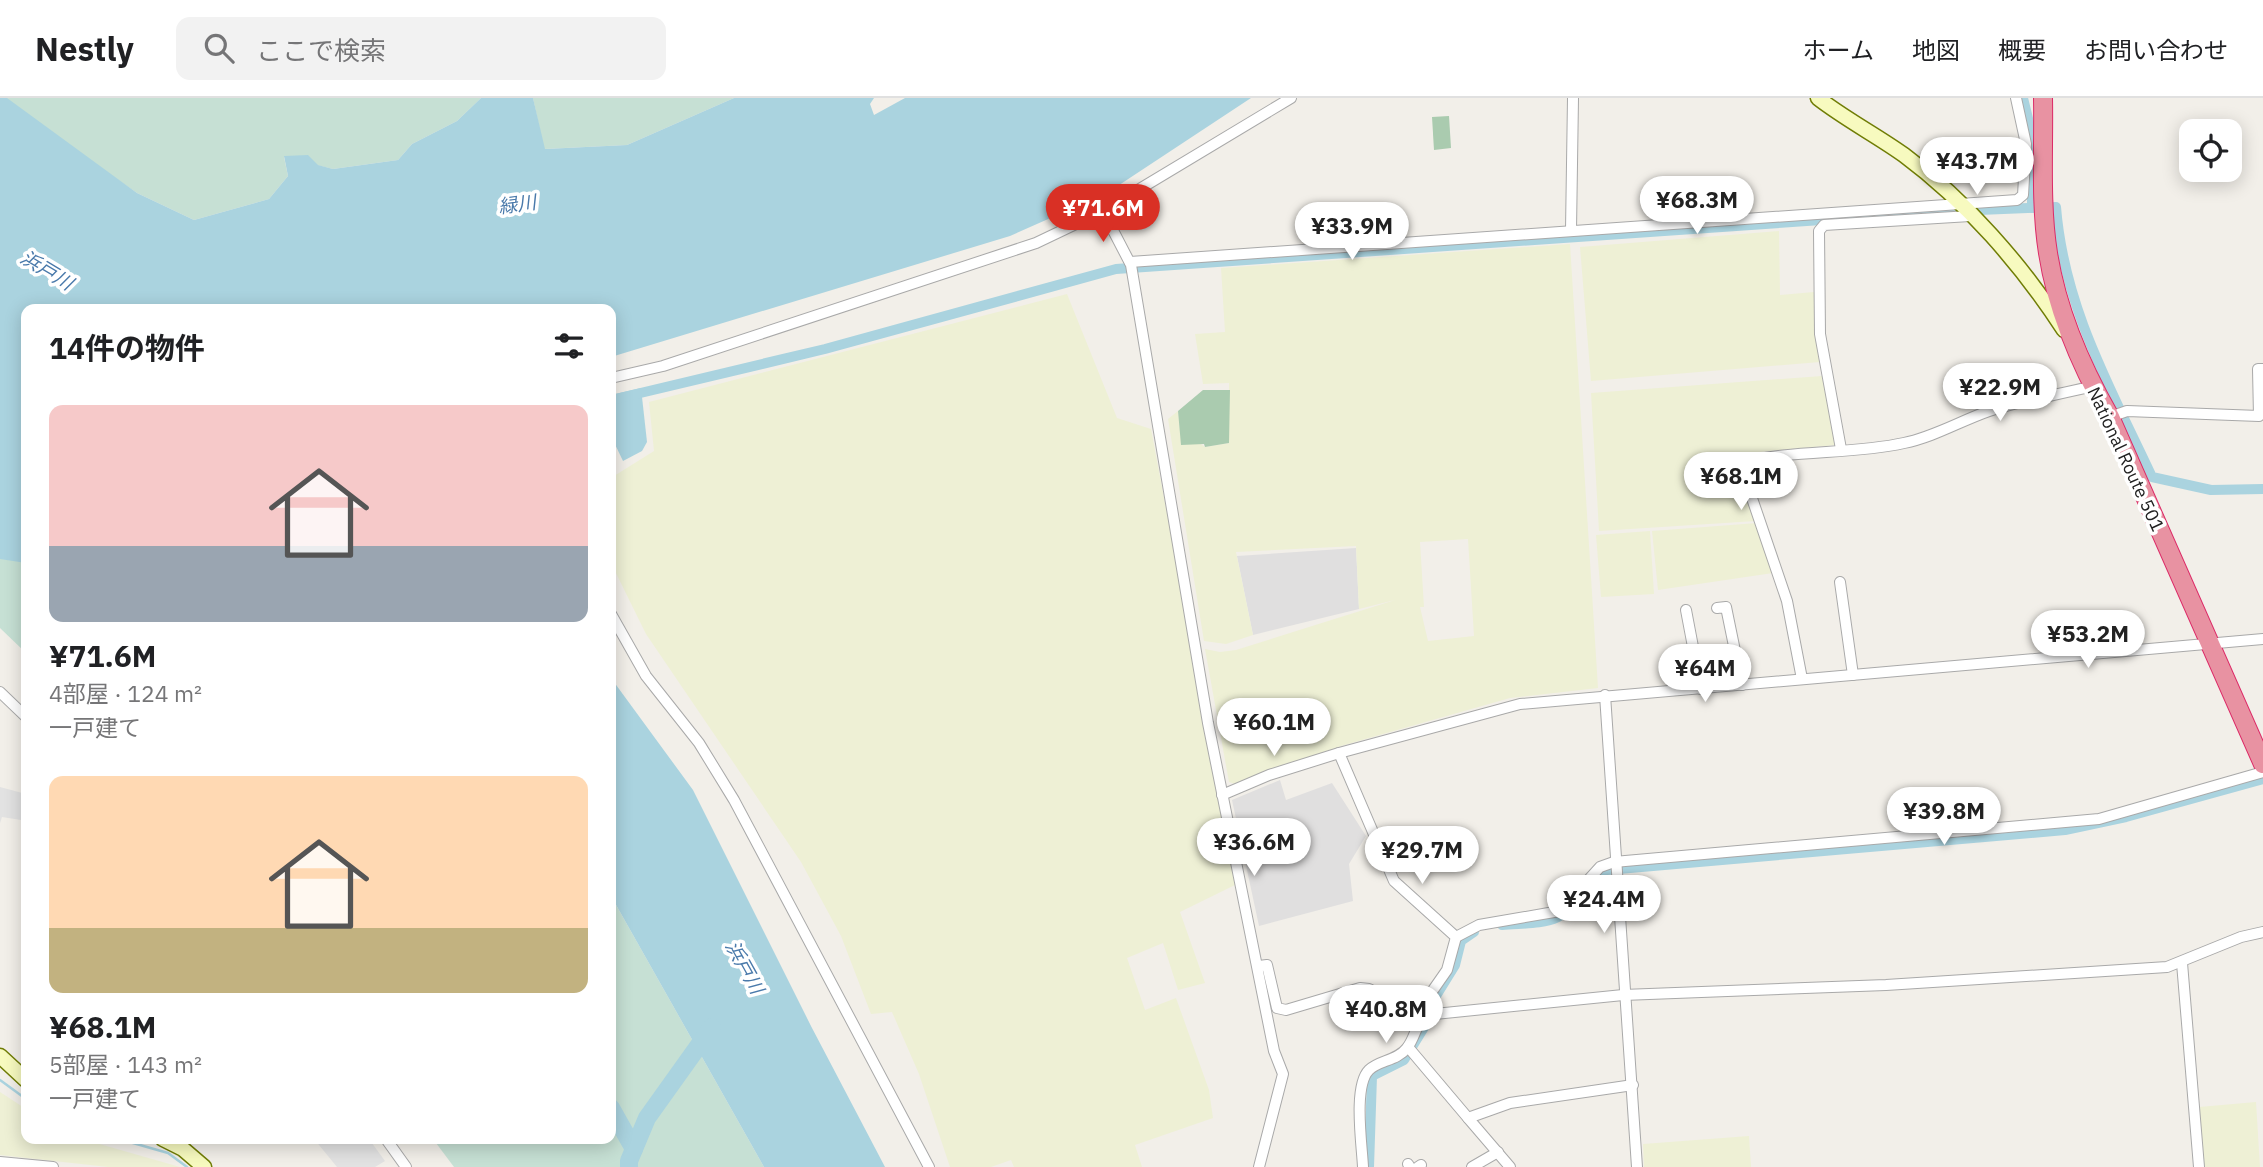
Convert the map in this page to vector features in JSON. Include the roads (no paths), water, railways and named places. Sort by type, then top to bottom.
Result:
[{"type":"highway","name":"National Route 501","points":[[2043,98],[2048,251],[2057,296],[2093,386],[2118,414],[2209,642],[2263,764]]},
{"type":"street","points":[[616,377],[663,366],[1037,243],[1103,211],[1291,98]]},
{"type":"street","points":[[1571,230],[1573,98]]},
{"type":"street","points":[[1818,98],[1906,157],[1965,210],[1994,239],[2042,296],[2078,352]]},
{"type":"street","points":[[1841,449],[1820,334],[1819,232],[1825,225],[1965,210],[2017,200],[2023,195],[2026,144],[2016,98]]},
{"type":"street","points":[[1131,267],[1571,230],[1965,210]]},
{"type":"street","points":[[1103,211],[1131,267],[1222,795],[1259,966],[1274,1051],[1283,1074],[1259,1167]]},
{"type":"street","points":[[2118,414],[2259,416],[2258,369],[2263,369]]},
{"type":"street","points":[[1802,679],[1787,601],[1740,463],[1762,457],[1841,449],[1872,449],[1917,440],[1993,409],[2093,386]]},
{"type":"street","points":[[1840,582],[1853,675]]},
{"type":"street","points":[[1717,608],[1726,607],[1742,685]]},
{"type":"street","points":[[1686,610],[1701,689]]},
{"type":"street","points":[[616,623],[646,676],[699,743],[734,800],[929,1167]]},
{"type":"street","points":[[1222,795],[1269,775],[1520,704],[2263,639]]},
{"type":"street","points":[[0,692],[21,712]]},
{"type":"street","points":[[1605,695],[1623,995],[1633,1085],[1637,1167]]},
{"type":"street","points":[[1339,754],[1394,881],[1456,937]]},
{"type":"street","points":[[1363,1167],[1360,1101],[1366,1076],[1370,1069],[1410,1049],[1424,1016],[1424,1003],[1447,970],[1456,937],[1479,925],[1560,911],[1600,867],[2099,819],[2263,772]]},
{"type":"street","points":[[1259,966],[1267,965],[1277,1008],[1286,1010],[1360,988],[1369,989],[1424,1016],[1623,995],[1886,985],[2133,970],[2182,963],[2241,937],[2263,932]]},
{"type":"street","points":[[2182,963],[2199,1167]]},
{"type":"street","points":[[1410,1049],[1510,1167]]},
{"type":"street","points":[[0,1056],[21,1075]]},
{"type":"street","points":[[1468,1118],[1510,1103],[1633,1085]]},
{"type":"street","points":[[173,1144],[204,1167]]},
{"type":"street","points":[[390,1144],[406,1167]]},
{"type":"street","points":[[1472,1167],[1498,1152]]},
{"type":"street","points":[[0,1162],[53,1167]]},
{"type":"water","points":[[0,98],[7,98],[137,193],[194,220],[269,199],[288,176],[284,156],[308,155],[318,165],[333,169],[398,160],[412,144],[457,121],[481,98],[533,98],[545,149],[627,145],[734,98],[874,98],[870,104],[874,115],[905,98],[1251,98],[1107,193],[1010,236],[616,355],[616,304],[21,304],[21,562],[0,559]]},
{"type":"water","points":[[641,388],[647,442],[642,451],[623,461],[616,446],[616,394]]},
{"type":"water","name":"浜戸川","points":[[616,685],[693,790],[885,1167],[764,1167],[616,905]]},
{"type":"waterway","points":[[2023,98],[2032,135],[2032,208]]},
{"type":"waterway","points":[[1979,210],[2056,207],[2068,279],[2079,313],[2105,378],[2152,477],[2211,490],[2263,489]]},
{"type":"waterway","points":[[616,399],[825,349],[1116,269],[1952,211]]},
{"type":"waterway","points":[[1502,925],[1538,923],[1558,917],[1571,907],[1599,874],[1607,870],[2065,830],[2126,817],[2263,779]]},
{"type":"waterway","points":[[1429,1007],[1455,965],[1461,941],[1474,932]]},
{"type":"waterway","points":[[1369,1167],[1372,1076],[1404,1060],[1428,1021]]},
{"type":"waterway","points":[[629,1167],[647,1118],[712,1027]]},
{"type":"waterway","points":[[0,1080],[21,1095]]},
{"type":"waterway","points":[[616,1117],[634,1149]]},
{"type":"waterway","points":[[136,1144],[168,1153],[187,1167]]},
{"type":"water label","name":"緑川","points":[[517,204]]}]
